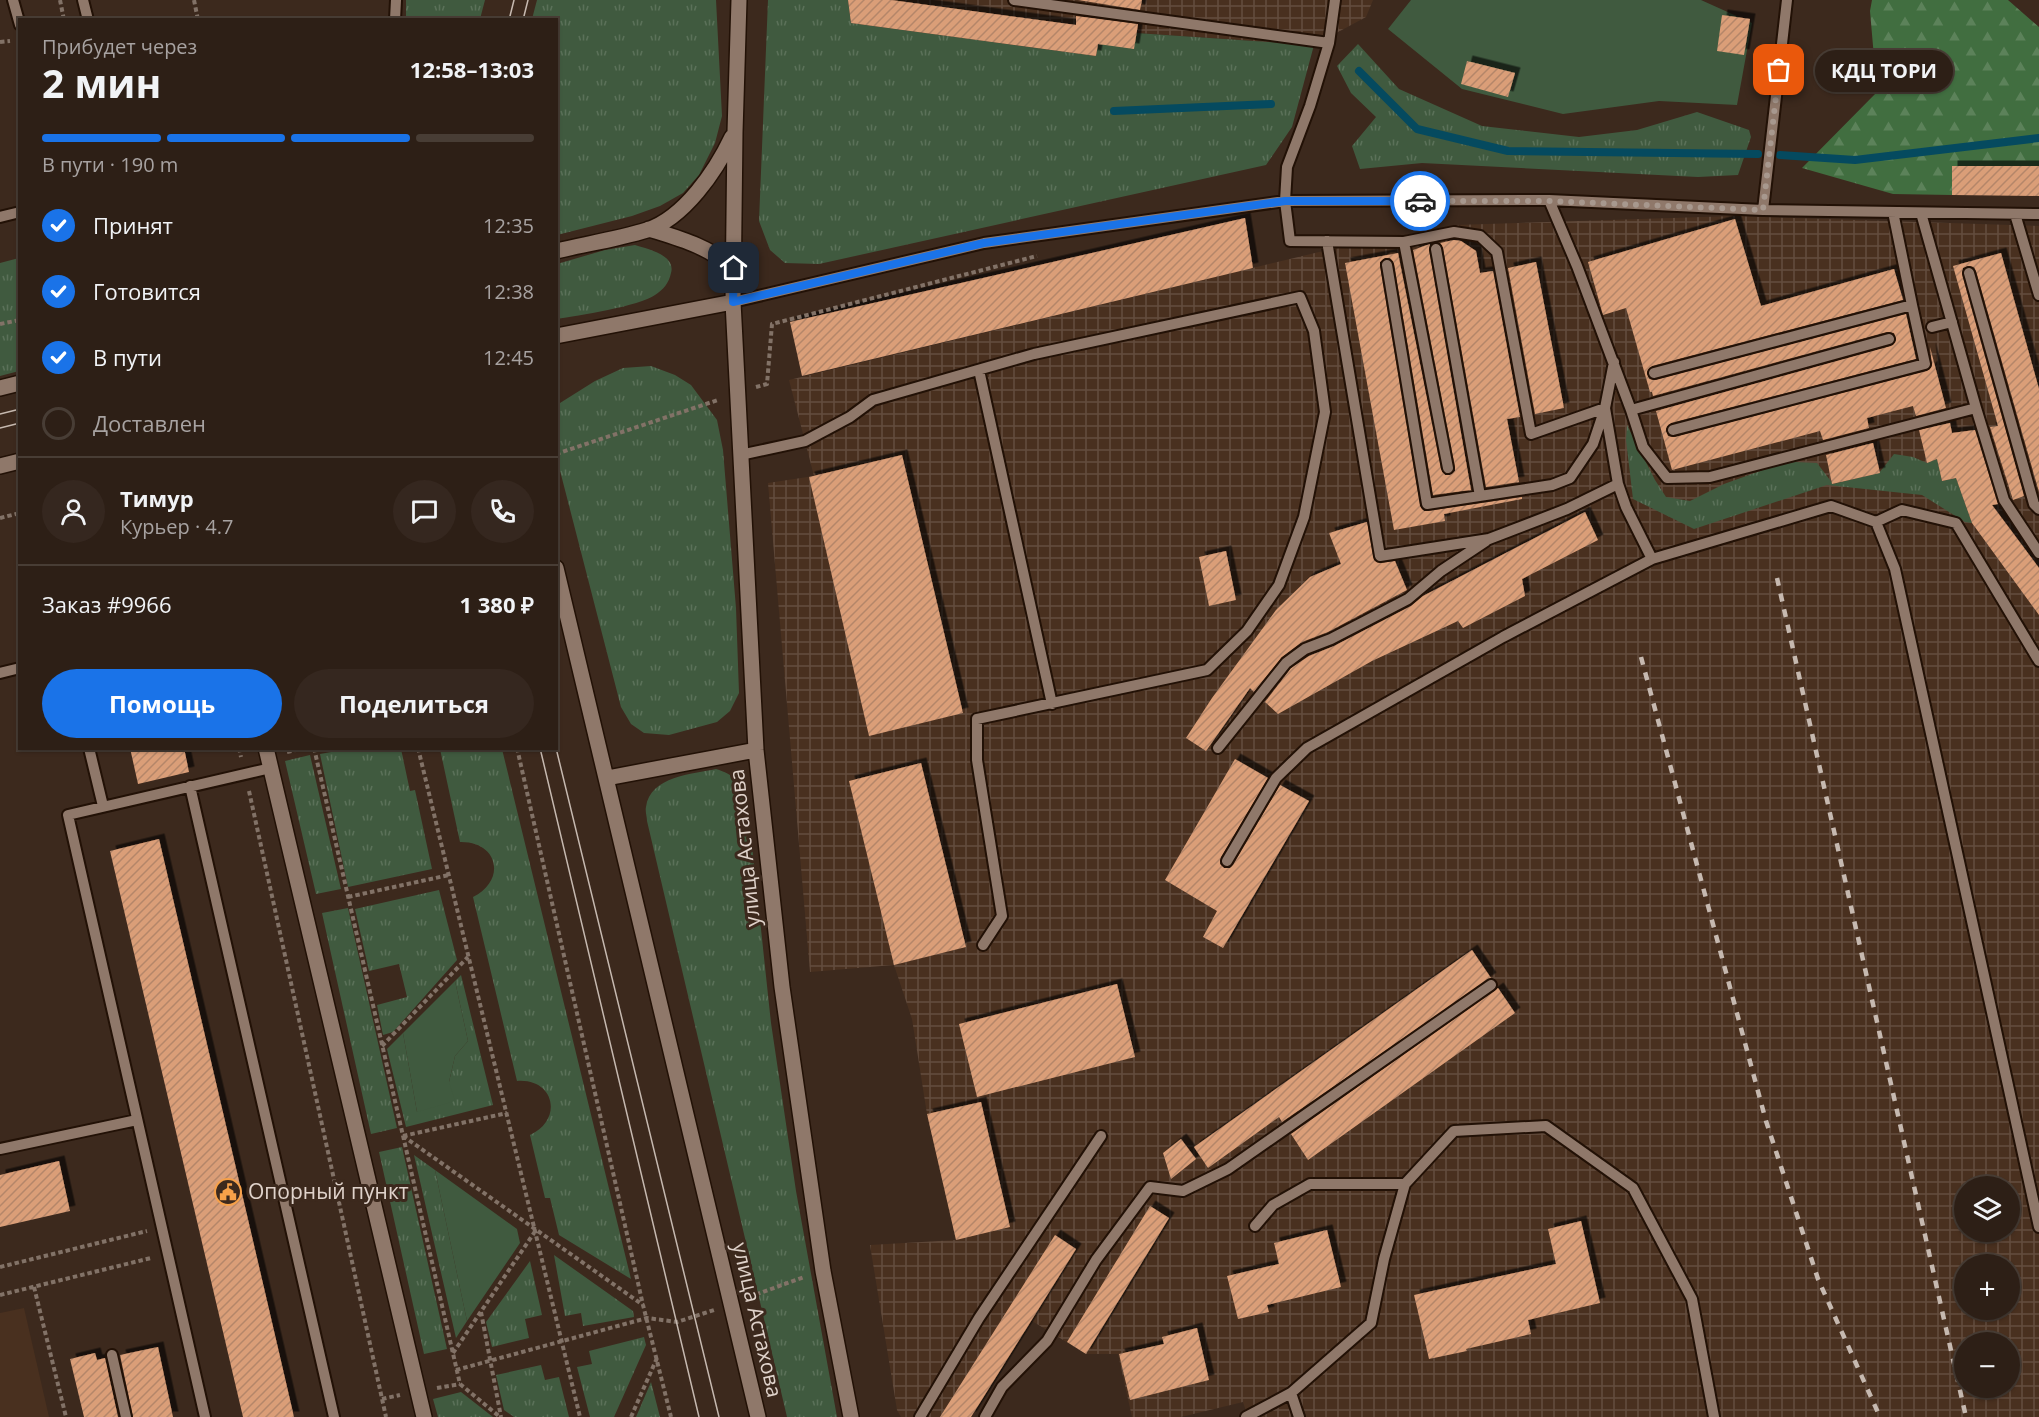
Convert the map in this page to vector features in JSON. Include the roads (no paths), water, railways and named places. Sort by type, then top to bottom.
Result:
[{"type":"main road","name":"улица Астахова","points":[[739,0],[733,302],[756,750],[782,987],[823,1270],[851,1417]]},
{"type":"main road","points":[[558,251],[649,230],[674,214],[709,179],[735,132]]},
{"type":"main road","points":[[649,230],[696,244],[718,255],[734,268]]},
{"type":"main road","points":[[558,336],[733,302]]},
{"type":"main road","points":[[0,388],[18,384]]},
{"type":"main road","points":[[0,466],[18,462]]},
{"type":"main road","name":"улица Астахова","points":[[558,576],[758,1417]]},
{"type":"main road","points":[[267,750],[423,1417]]},
{"type":"main road","points":[[607,778],[756,750]]},
{"type":"lane","points":[[13,0],[18,18]]},
{"type":"lane","points":[[83,0],[87,18]]},
{"type":"lane","points":[[395,18],[396,0]]},
{"type":"lane","points":[[1014,0],[1329,43]]},
{"type":"lane","points":[[1335,0],[1329,43],[1310,106],[1287,167],[1285,201],[1290,241],[1404,242],[1454,232],[1480,236],[1497,252],[1531,434],[1605,408]]},
{"type":"lane","points":[[1763,210],[1787,0]]},
{"type":"lane","points":[[733,302],[984,243],[1285,201],[1549,201],[1763,210],[2039,214]]},
{"type":"lane","points":[[1549,201],[1578,266],[1644,447],[1667,478],[1710,477],[1976,408]]},
{"type":"lane","points":[[0,217],[18,212]]},
{"type":"lane","points":[[1672,430],[1925,364],[1893,212]]},
{"type":"lane","points":[[1921,213],[2004,500],[2039,553]]},
{"type":"lane","points":[[2015,214],[2039,295]]},
{"type":"lane","points":[[1327,241],[1380,555],[1489,539]]},
{"type":"lane","points":[[1404,242],[1448,468]]},
{"type":"lane","points":[[1436,249],[1480,496]]},
{"type":"lane","points":[[1386,265],[1427,504],[1552,485],[1570,478],[1593,444],[1605,408],[1614,362]]},
{"type":"lane","points":[[1969,273],[2034,504],[2039,510]]},
{"type":"lane","points":[[740,455],[805,441],[850,417],[873,400],[1034,354],[1300,297],[1314,331],[1325,412],[1304,517],[1279,585],[1247,632],[1206,670],[977,719],[977,760],[1002,916],[983,945]]},
{"type":"lane","points":[[1654,373],[1912,304]]},
{"type":"lane","points":[[1932,327],[1952,322]]},
{"type":"lane","points":[[1631,410],[1888,339]]},
{"type":"lane","points":[[979,370],[1052,704]]},
{"type":"lane","points":[[1605,408],[1618,484],[1626,507],[1652,559]]},
{"type":"lane","points":[[1218,748],[1286,663],[1305,649],[1331,639],[1408,599],[1441,571],[1489,539],[1567,509],[1618,484]]},
{"type":"lane","points":[[1227,861],[1276,778],[1307,748],[1503,637],[1652,559],[1831,506],[1876,522],[1902,510],[1956,523],[2039,661]]},
{"type":"lane","points":[[1876,522],[1894,569],[2039,1227]]},
{"type":"lane","points":[[0,673],[18,668]]},
{"type":"lane","points":[[89,750],[103,806]]},
{"type":"lane","points":[[205,1417],[68,815],[271,768]]},
{"type":"lane","points":[[190,786],[334,1417]]},
{"type":"lane","points":[[985,1417],[1002,1387],[1047,1341],[1096,1260],[1150,1187],[1183,1191],[1228,1169],[1491,985]]},
{"type":"lane","points":[[0,1149],[137,1120]]},
{"type":"lane","points":[[1246,1417],[1291,1393],[1371,1323],[1384,1259],[1406,1184],[1454,1131],[1546,1126],[1633,1188],[1692,1299],[1714,1417]]},
{"type":"lane","points":[[920,1417],[979,1318],[1101,1136]]},
{"type":"lane","points":[[1255,1226],[1273,1205],[1310,1184],[1406,1184]]},
{"type":"lane","points":[[112,1355],[126,1417]]},
{"type":"lane","points":[[1291,1393],[1299,1417]]},
{"type":"waterway","points":[[1359,71],[1417,129],[1508,151],[1758,154]]},
{"type":"waterway","points":[[1114,111],[1271,104]]},
{"type":"waterway","points":[[1780,155],[1855,160],[2039,138]]},
{"type":"tram line","points":[[510,18],[514,0]]},
{"type":"tram line","points":[[524,18],[528,0]]},
{"type":"tram line","points":[[0,414],[18,410]]},
{"type":"tram line","points":[[0,428],[18,424]]},
{"type":"tram line","points":[[540,750],[699,1417]]},
{"type":"tram line","points":[[556,750],[719,1417]]},
{"type":"railway","points":[[1777,578],[1966,1417]]},
{"type":"railway","points":[[1641,657],[1766,1121],[1818,1279],[1880,1417]]},
{"type":"place","name":"КДЦ ТОРИ","points":[[1779,70]]},
{"type":"place","name":"Опорный пункт","points":[[228,1192]]}]
